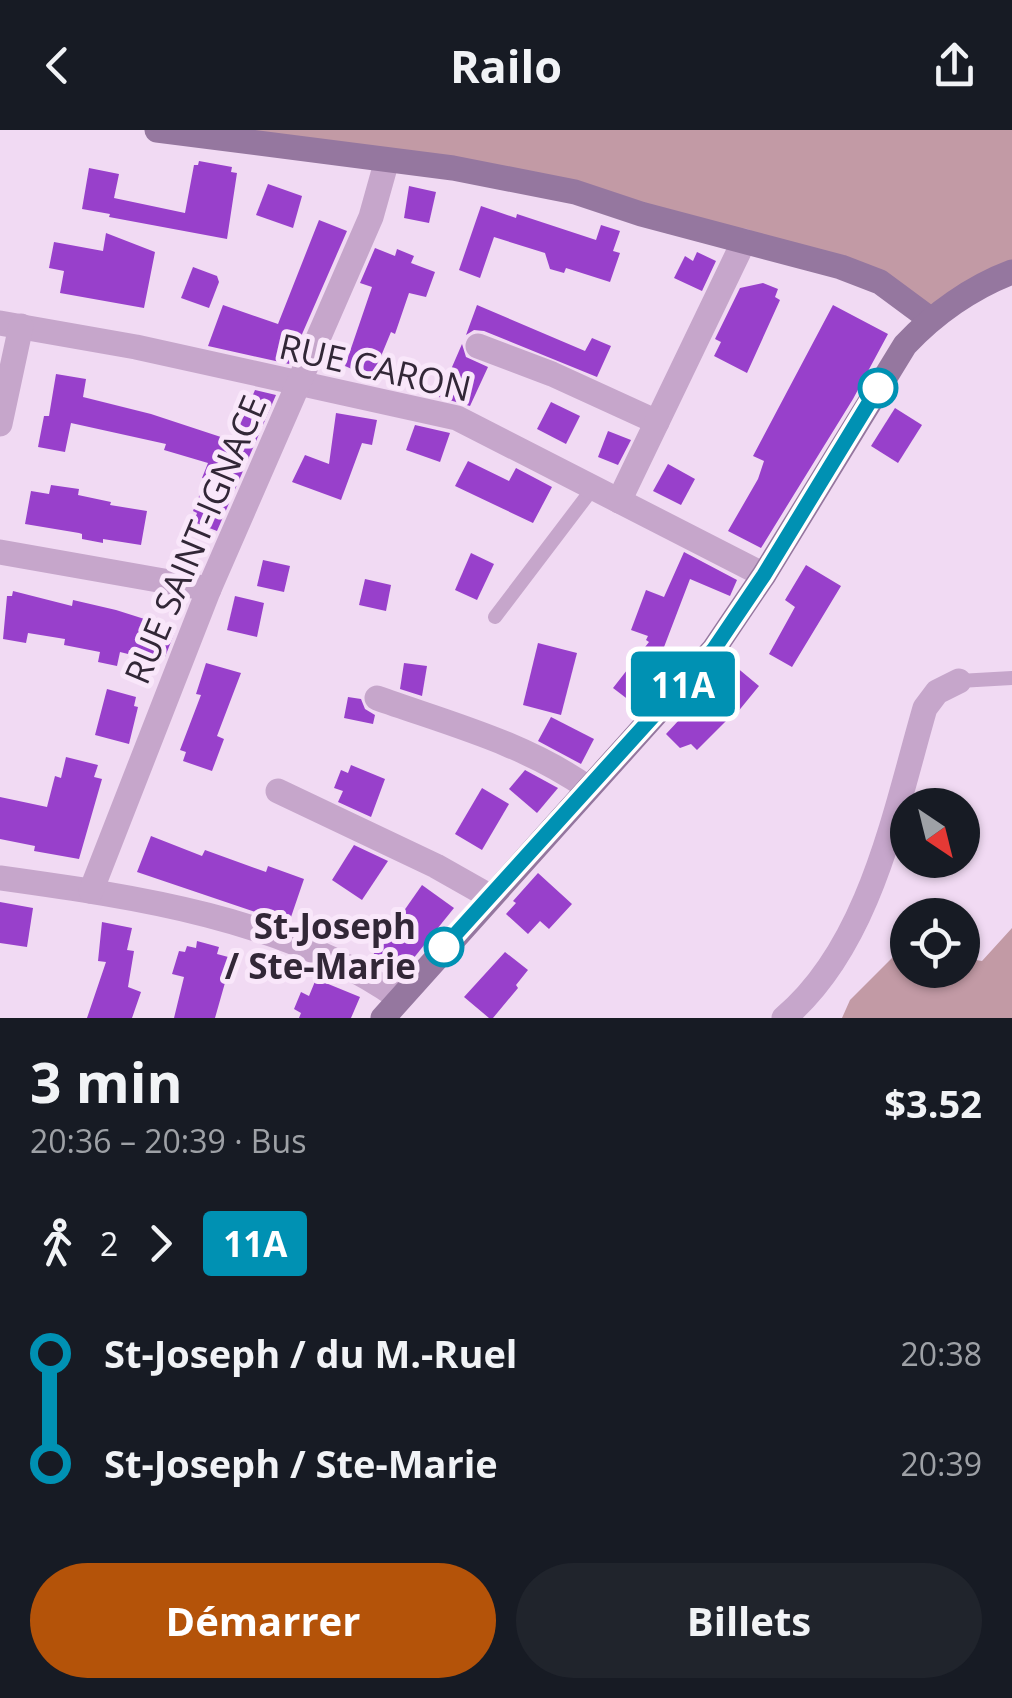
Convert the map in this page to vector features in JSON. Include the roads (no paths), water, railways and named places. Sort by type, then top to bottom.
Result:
[{"type":"street","points":[[157,130],[454,168],[574,192],[841,267],[880,282],[930,319]]},
{"type":"street","name":"RUE SAINT-IGNACE","points":[[92,890],[209,590],[371,217],[387,160]]},
{"type":"street","points":[[619,501],[744,241]]},
{"type":"street","points":[[0,878],[92,890],[235,922],[369,977],[391,1008],[714,649],[905,345],[930,319],[1012,272]]},
{"type":"street","points":[[0,424],[10,325]]},
{"type":"street","name":"RUE CARON","points":[[10,325],[136,347],[457,418],[764,575]]},
{"type":"street","points":[[478,346],[552,374],[657,422]]},
{"type":"street","points":[[0,552],[209,590]]},
{"type":"street","points":[[784,1018],[838,959],[886,839],[925,708],[938,692],[959,680]]},
{"type":"street","points":[[378,698],[498,739],[559,768],[588,788]]},
{"type":"street","points":[[278,791],[436,866],[489,896]]},
{"type":"lane","points":[[495,617],[593,488]]},
{"type":"lane","points":[[959,680],[1012,678]]},
{"type":"place","name":"St-Joseph / Ste-Marie","points":[[444,947]]}]
